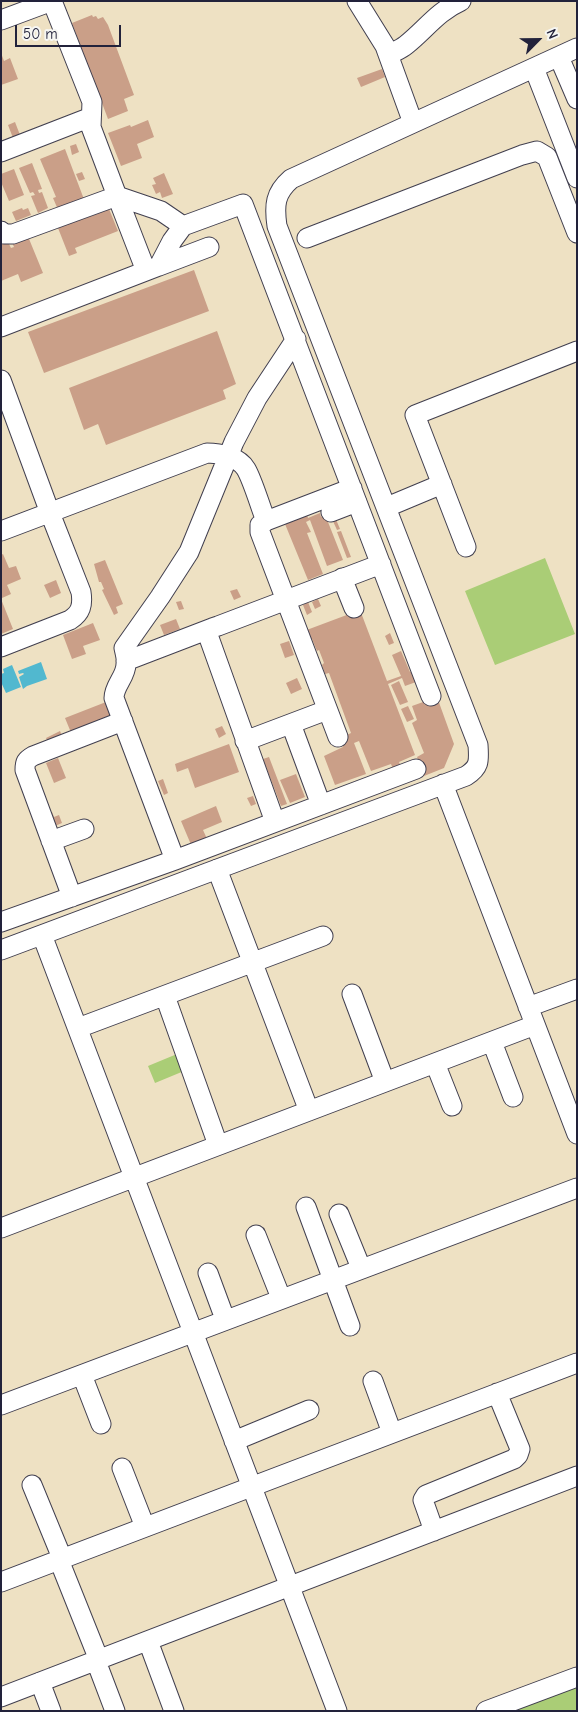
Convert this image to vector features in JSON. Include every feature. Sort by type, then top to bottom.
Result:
[{"type":"street","points":[[1,20],[52,1],[92,102],[91,127],[117,196],[152,268]]},
{"type":"street","points":[[357,1],[385,46],[413,123]]},
{"type":"street","points":[[389,55],[405,45],[451,5],[462,1]]},
{"type":"street","points":[[1,950],[466,776],[475,770],[479,761],[478,745],[277,226],[275,210],[282,187],[291,179],[577,48]]},
{"type":"street","points":[[559,57],[577,99]]},
{"type":"street","points":[[534,68],[577,178]]},
{"type":"street","points":[[1,152],[91,117]]},
{"type":"street","points":[[307,238],[513,158],[537,151],[547,158],[577,233]]},
{"type":"street","points":[[1,231],[4,234],[14,234],[117,196],[161,211],[183,226]]},
{"type":"street","points":[[152,268],[183,226],[243,204],[431,696]]},
{"type":"street","points":[[1,327],[208,248]]},
{"type":"street","points":[[175,860],[114,698],[114,691],[125,672],[124,648],[189,552],[227,455],[258,398],[296,339]]},
{"type":"street","points":[[466,546],[415,415],[577,352]]},
{"type":"street","points":[[1,380],[81,592],[82,600],[81,608],[77,615],[70,620],[1,647]]},
{"type":"street","points":[[1,531],[207,453],[227,455],[246,467],[266,521]]},
{"type":"street","points":[[387,507],[442,484]]},
{"type":"street","points":[[331,512],[354,495]]},
{"type":"street","points":[[338,737],[260,532],[260,525],[266,521],[354,495]]},
{"type":"street","points":[[126,661],[381,564]]},
{"type":"street","points":[[342,578],[354,608]]},
{"type":"street","points":[[212,628],[208,635],[209,642],[274,822]]},
{"type":"street","points":[[245,741],[327,710]]},
{"type":"street","points":[[72,898],[24,763],[33,756],[123,722]]},
{"type":"street","points":[[291,724],[321,805]]},
{"type":"street","points":[[1,922],[56,901],[72,898],[416,769]]},
{"type":"street","points":[[443,784],[577,1134]]},
{"type":"street","points":[[51,841],[84,829]]},
{"type":"street","points":[[217,869],[309,1111]]},
{"type":"street","points":[[42,935],[136,1177],[193,1334],[337,1711]]},
{"type":"street","points":[[78,1028],[323,936]]},
{"type":"street","points":[[528,1007],[577,989]]},
{"type":"street","points":[[352,994],[385,1082]]},
{"type":"street","points":[[165,996],[218,1145]]},
{"type":"street","points":[[1,1228],[535,1026]]},
{"type":"street","points":[[492,1042],[513,1097]]},
{"type":"street","points":[[435,1063],[452,1106]]},
{"type":"street","points":[[1,1405],[577,1188]]},
{"type":"street","points":[[306,1207],[350,1326]]},
{"type":"street","points":[[339,1214],[361,1268]]},
{"type":"street","points":[[256,1235],[281,1298]]},
{"type":"street","points":[[208,1273],[225,1320]]},
{"type":"street","points":[[1,1582],[577,1363]]},
{"type":"street","points":[[82,1375],[101,1424]]},
{"type":"street","points":[[373,1381],[392,1433]]},
{"type":"street","points":[[434,1531],[423,1500],[426,1495],[514,1459],[518,1455],[520,1449],[497,1393]]},
{"type":"street","points":[[234,1441],[309,1410]]},
{"type":"street","points":[[122,1468],[145,1527]]},
{"type":"street","points":[[1,1697],[577,1476]]},
{"type":"street","points":[[32,1485],[115,1711]]},
{"type":"street","points":[[148,1641],[174,1711]]},
{"type":"street","points":[[486,1711],[577,1677]]},
{"type":"street","points":[[40,1682],[51,1711]]},
{"type":"green space","points":[[545,558],[575,634],[495,665],[465,591]]},
{"type":"green space","points":[[177,1054],[184,1071],[155,1083],[148,1066]]},
{"type":"green space","points":[[577,1677],[577,1711],[491,1711]]},
{"type":"water","points":[[41,662],[47,679],[23,689],[19,677],[24,674],[19,674],[18,671]]},
{"type":"water","points":[[12,665],[21,687],[6,693],[1,682],[1,674],[4,673],[3,669]]},
{"type":"building","points":[[92,15],[98,19],[103,17],[108,25],[134,95],[124,99],[128,111],[108,119],[72,23]]},
{"type":"building","points":[[1,53],[4,61],[10,58],[18,79],[1,85]]},
{"type":"building","points":[[382,69],[385,77],[361,87],[357,78]]},
{"type":"building","points":[[148,120],[154,137],[137,144],[142,158],[121,166],[108,133]]},
{"type":"building","points":[[15,122],[20,135],[13,138],[8,125]]},
{"type":"building","points":[[76,144],[79,152],[72,155],[70,146]]},
{"type":"building","points":[[65,149],[85,202],[59,212],[53,198],[56,197],[40,159]]},
{"type":"building","points":[[32,163],[42,189],[38,190],[39,193],[42,192],[48,208],[38,213],[31,196],[35,195],[33,192],[30,193],[19,168]]},
{"type":"building","points":[[14,169],[24,195],[9,201],[1,182],[1,174]]},
{"type":"building","points":[[82,172],[85,179],[79,181],[76,174]]},
{"type":"building","points":[[164,173],[173,194],[162,198],[160,192],[156,194],[152,185],[156,184],[153,178]]},
{"type":"building","points":[[107,204],[118,231],[75,248],[77,253],[69,256],[58,228]]},
{"type":"building","points":[[22,208],[23,210],[28,208],[31,215],[16,221],[12,212]]},
{"type":"building","points":[[27,234],[43,273],[21,282],[18,274],[1,281],[1,242],[7,240],[11,248],[14,247],[11,240]]},
{"type":"building","points":[[194,270],[209,311],[44,373],[28,332]]},
{"type":"building","points":[[217,331],[236,384],[223,390],[226,399],[106,445],[98,424],[84,430],[69,388]]},
{"type":"building","points":[[320,513],[321,517],[324,515],[328,522],[343,560],[327,566],[310,520],[306,522],[311,532],[307,533],[323,574],[308,580],[285,524],[307,515],[308,518]]},
{"type":"building","points":[[335,517],[340,529],[337,530],[332,519]]},
{"type":"building","points":[[341,531],[351,557],[347,558],[337,532]]},
{"type":"building","points":[[3,554],[9,568],[16,566],[21,579],[7,585],[11,594],[2,598],[1,555]]},
{"type":"building","points":[[105,560],[123,604],[116,607],[118,613],[114,615],[102,590],[104,589],[101,582],[99,582],[94,564]]},
{"type":"building","points":[[56,580],[61,593],[50,598],[44,585]]},
{"type":"building","points":[[237,589],[241,597],[234,600],[230,591]]},
{"type":"building","points":[[1,599],[13,629],[1,634]]},
{"type":"building","points":[[318,599],[321,606],[315,609],[312,602]]},
{"type":"building","points":[[181,601],[184,609],[179,610],[176,602]]},
{"type":"building","points":[[308,602],[312,612],[307,615],[303,605]]},
{"type":"building","points":[[360,610],[387,681],[401,676],[392,655],[401,651],[410,672],[412,671],[416,682],[405,686],[402,678],[388,684],[415,755],[399,762],[402,769],[394,772],[391,764],[371,771],[359,741],[354,743],[366,774],[335,785],[324,756],[343,747],[340,738],[351,733],[329,673],[325,674],[322,665],[324,663],[319,650],[317,651],[312,639],[308,640],[304,631]]},
{"type":"building","points":[[176,619],[180,629],[164,635],[160,625]]},
{"type":"building","points":[[93,623],[100,640],[83,646],[86,654],[72,659],[63,635]]},
{"type":"building","points":[[390,633],[394,643],[389,645],[385,636]]},
{"type":"building","points":[[289,641],[294,655],[285,658],[280,644]]},
{"type":"building","points":[[297,678],[302,689],[291,694],[286,683]]},
{"type":"building","points":[[399,681],[408,702],[400,705],[391,685]]},
{"type":"building","points":[[437,697],[454,744],[444,768],[424,776],[417,757],[424,753],[412,723],[417,720],[412,706]]},
{"type":"building","points":[[106,702],[112,719],[72,735],[65,718]]},
{"type":"building","points":[[408,706],[414,719],[407,722],[401,709]]},
{"type":"building","points":[[222,726],[226,734],[219,738],[215,729]]},
{"type":"building","points":[[60,731],[62,736],[48,742],[46,738]]},
{"type":"building","points":[[229,744],[239,772],[195,788],[188,768],[177,772],[175,764]]},
{"type":"building","points":[[269,757],[287,804],[281,806],[263,759]]},
{"type":"building","points":[[58,758],[66,778],[54,783],[46,763]]},
{"type":"building","points":[[296,774],[305,797],[290,803],[280,780]]},
{"type":"building","points":[[163,779],[168,793],[164,795],[158,781]]},
{"type":"building","points":[[253,796],[256,804],[251,806],[247,798]]},
{"type":"building","points":[[216,806],[222,822],[203,830],[208,841],[192,847],[181,821]]},
{"type":"building","points":[[52,812],[54,817],[59,815],[62,823],[55,826],[49,813]]}]
